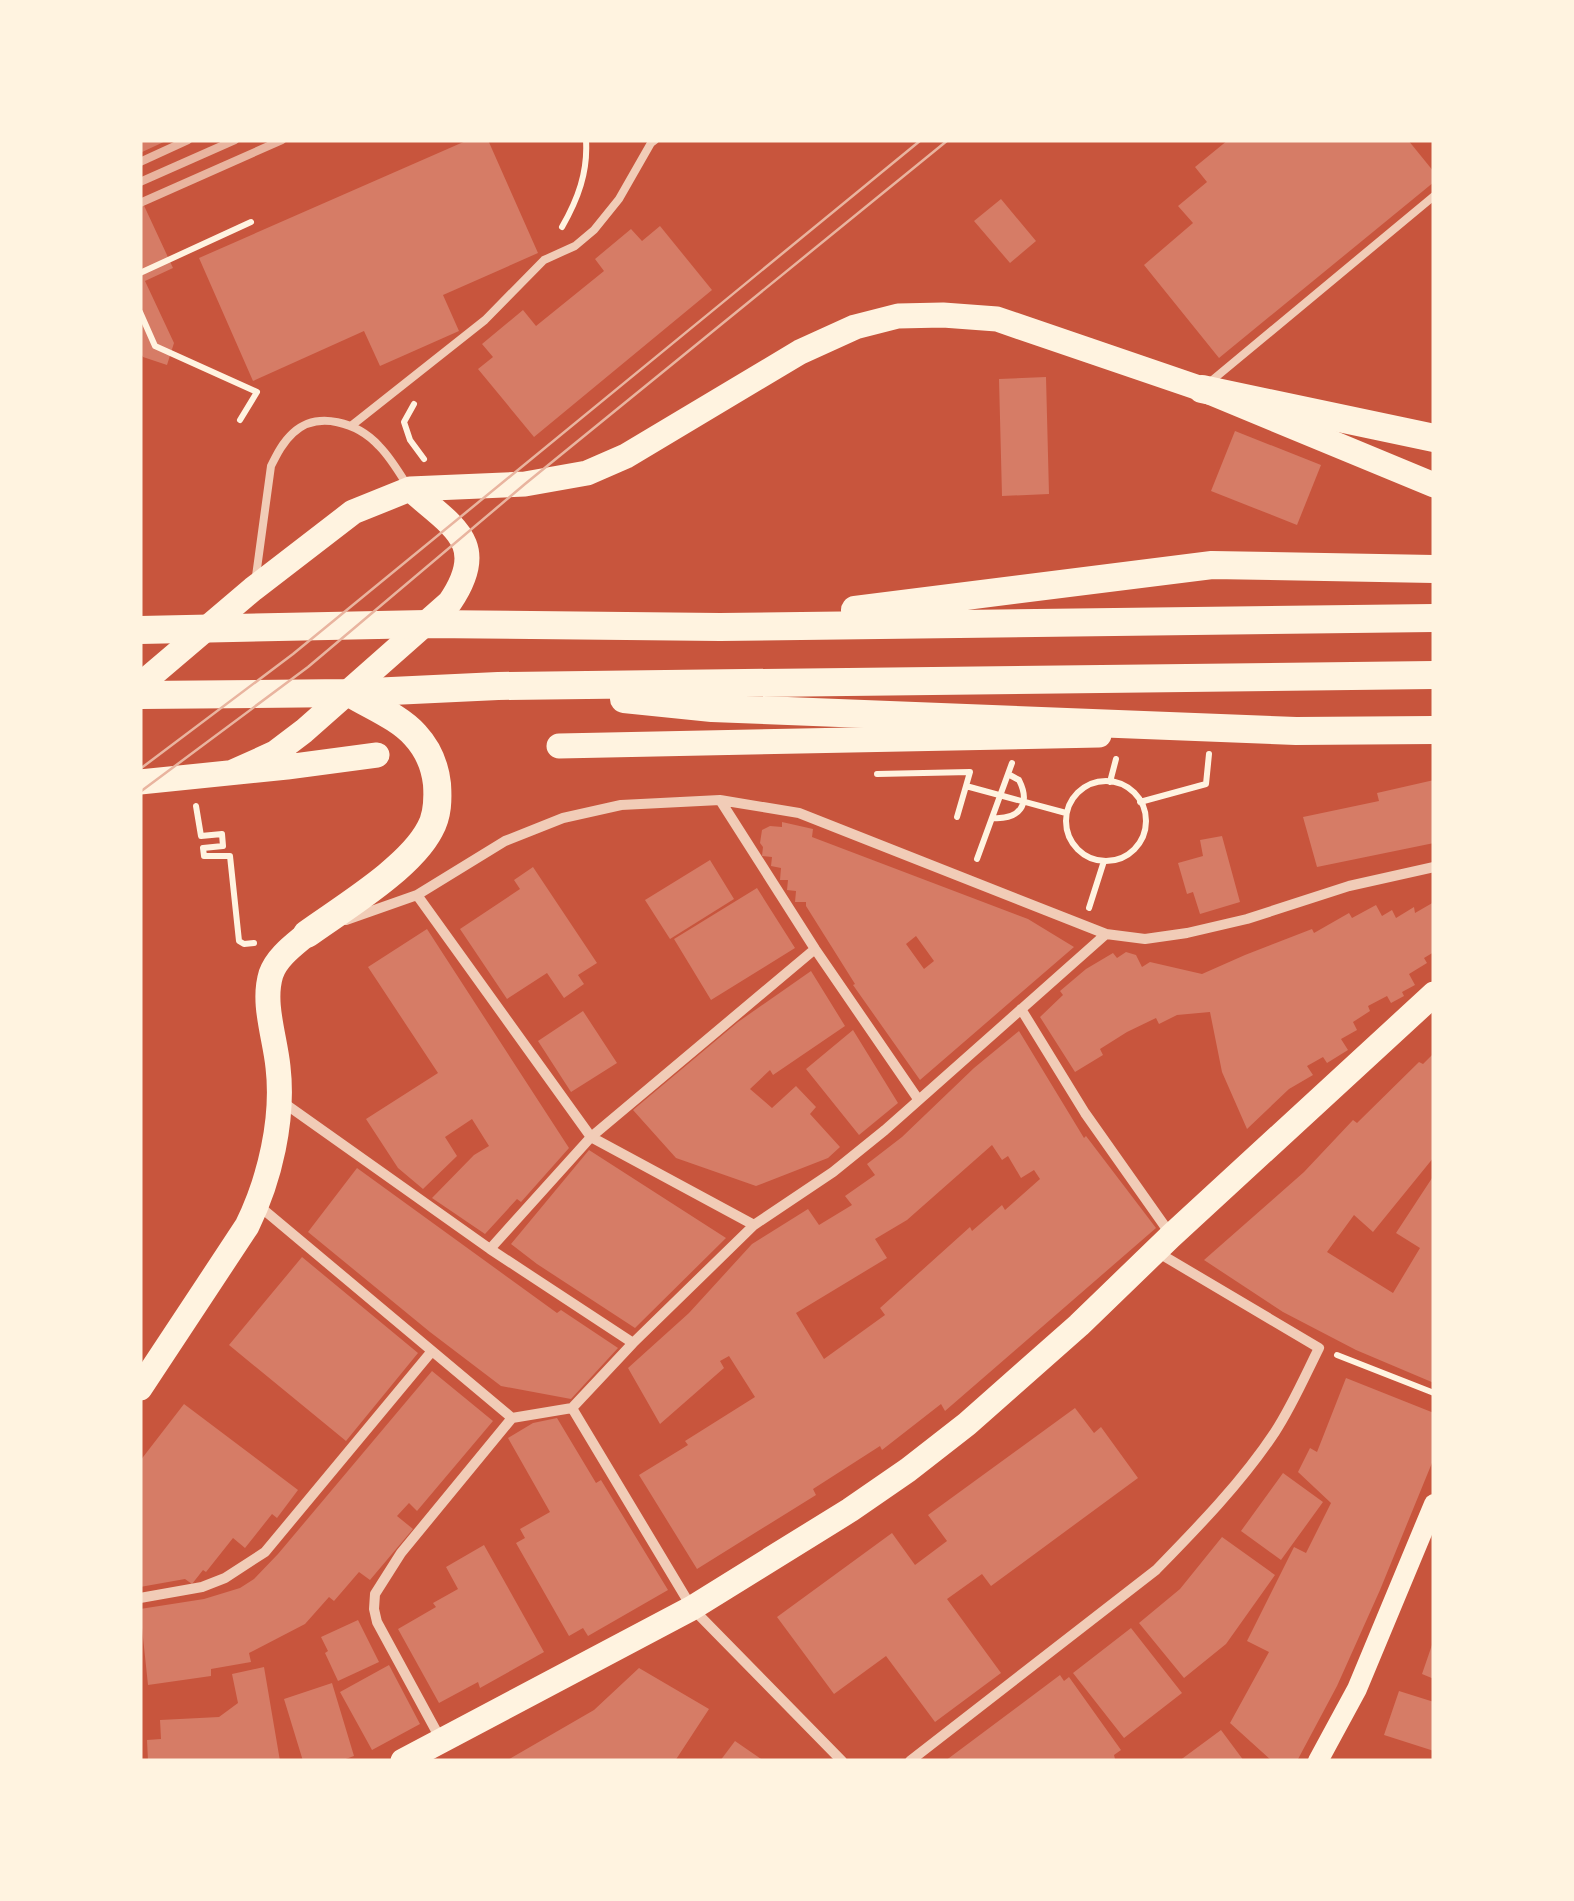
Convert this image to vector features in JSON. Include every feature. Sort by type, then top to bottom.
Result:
[{"type":"highway","points":[[1202,389],[1434,438]]},
{"type":"highway","points":[[720,627],[1212,565],[1434,569]]},
{"type":"highway","points":[[140,630],[427,624],[720,627],[1434,618]]},
{"type":"highway","points":[[713,695],[1434,675]]},
{"type":"highway","points":[[140,696],[498,686],[713,695],[1296,731],[1434,730]]},
{"type":"highway","points":[[307,934],[419,846],[437,811],[436,774],[416,735],[349,692]]},
{"type":"main road","points":[[140,685],[353,512],[410,489],[526,484],[586,473],[626,456],[800,352],[855,327],[898,316],[997,319],[1202,389],[1434,485]]},
{"type":"main road","points":[[234,772],[304,731],[450,602],[463,583],[468,550],[450,525],[410,489]]},
{"type":"main road","points":[[559,746],[1296,731]]},
{"type":"main road","points":[[140,782],[377,755]]},
{"type":"main road","points":[[140,1388],[258,1204],[278,1122],[278,1068],[268,988],[280,958],[307,934]]},
{"type":"main road","points":[[402,1761],[692,1608],[908,1470],[1079,1325],[1434,994]]},
{"type":"main road","points":[[1318,1761],[1357,1689],[1434,1504]]},
{"type":"street","points":[[720,800],[814,950],[918,1100]]},
{"type":"street","points":[[307,934],[417,895],[535,828],[620,805],[720,800],[800,813],[1106,934],[1145,939],[1247,919],[1349,886],[1434,867]]},
{"type":"street","points":[[417,895],[591,1137],[754,1225]]},
{"type":"street","points":[[441,1740],[377,1622],[375,1594],[401,1553],[512,1418],[572,1408],[754,1225],[833,1172],[1106,934]]},
{"type":"street","points":[[490,1249],[591,1137],[814,950]]},
{"type":"street","points":[[910,1761],[1156,1570],[1182,1544],[1277,1429],[1319,1348],[1164,1244],[1021,1010]]},
{"type":"street","points":[[279,1100],[490,1249],[633,1343]]},
{"type":"street","points":[[258,1204],[512,1418]]},
{"type":"street","points":[[140,1598],[202,1588],[265,1552],[432,1350]]},
{"type":"street","points":[[572,1408],[692,1608],[842,1761]]},
{"type":"lane","points":[[351,426],[485,320],[544,260],[575,246],[594,230],[655,140]]},
{"type":"lane","points":[[1202,389],[1434,196]]},
{"type":"lane","points":[[254,589],[271,466],[296,430],[309,424],[338,421],[351,426],[378,444],[410,489]]},
{"type":"path","points":[[140,273],[251,222]]},
{"type":"path","points":[[140,312],[155,346],[256,392],[240,420]]},
{"type":"path","points":[[1140,802],[1206,784],[1209,753]]},
{"type":"path","points":[[1110,782],[1117,755]]},
{"type":"path","points":[[970,880],[1014,757]]},
{"type":"path","points":[[877,774],[970,772],[958,817]]},
{"type":"path","points":[[992,818],[1007,818],[1021,810],[1024,802],[1019,780],[1008,774]]},
{"type":"path","points":[[1110,782],[1128,788],[1140,802],[1146,820],[1144,832],[1130,853],[1118,860],[1090,858],[1070,840],[1066,814],[1080,790],[1110,782]]},
{"type":"path","points":[[966,786],[1066,814]]},
{"type":"path","points":[[194,794],[201,836],[222,834],[223,846],[203,848],[204,856],[230,856],[239,942],[244,944]]},
{"type":"path","points":[[1084,925],[1104,861]]},
{"type":"path","points":[[1319,1348],[1434,1392]]},
{"type":"building","points":[[140,140],[168,140],[140,153]]},
{"type":"building","points":[[468,140],[488,140],[538,253],[443,295],[459,331],[380,366],[364,331],[253,381],[199,258]]},
{"type":"building","points":[[1228,140],[1408,140],[1434,172],[1434,182],[1219,358],[1144,265],[1193,223],[1178,206],[1207,182],[1195,167]]},
{"type":"building","points":[[140,197],[173,268],[145,281],[174,343],[167,365],[143,357],[140,352]]},
{"type":"building","points":[[1001,199],[1036,241],[1010,263],[974,221]]},
{"type":"building","points":[[660,226],[712,290],[534,437],[478,369],[493,357],[482,344],[523,310],[536,326],[604,271],[595,259],[631,229],[642,241]]},
{"type":"building","points":[[1046,377],[1049,494],[1002,496],[999,379]]},
{"type":"building","points":[[1235,431],[1321,465],[1297,525],[1211,491]]},
{"type":"building","points":[[1434,780],[1434,843],[1317,867],[1303,817],[1379,801],[1377,793]]},
{"type":"building","points":[[782,822],[813,829],[812,837],[1028,919],[1074,947],[920,1080],[853,985],[806,902],[795,902],[796,891],[787,890],[788,880],[780,880],[781,868],[771,866],[772,857],[762,856],[762,830],[782,827]],"holes":[[[916,936],[934,961],[924,969],[906,944]]]},
{"type":"building","points":[[1222,836],[1240,902],[1200,914],[1193,892],[1187,894],[1178,863],[1203,856],[1200,840]]},
{"type":"building","points":[[710,860],[734,899],[670,939],[645,900]]},
{"type":"building","points":[[533,867],[597,963],[578,975],[584,984],[564,998],[547,973],[507,999],[460,929],[520,889],[514,880]]},
{"type":"building","points":[[757,888],[795,948],[711,1000],[674,939]]},
{"type":"building","points":[[1434,902],[1434,952],[1424,958],[1427,963],[1409,974],[1415,985],[1391,1003],[1387,996],[1368,1006],[1370,1011],[1353,1022],[1357,1030],[1341,1039],[1348,1050],[1327,1063],[1323,1057],[1307,1066],[1313,1075],[1289,1089],[1247,1129],[1222,1072],[1210,1012],[1177,1015],[1159,1024],[1156,1018],[1100,1049],[1103,1055],[1075,1072],[1040,1017],[1063,995],[1060,991],[1113,953],[1117,958],[1126,952],[1136,955],[1142,967],[1150,962],[1202,974],[1312,929],[1314,933],[1349,913],[1352,918],[1376,905],[1382,916],[1392,910],[1396,918],[1414,907],[1415,913]]},
{"type":"building","points":[[427,929],[569,1148],[521,1202],[517,1199],[485,1234],[432,1198],[474,1155],[489,1146],[472,1119],[445,1137],[457,1156],[423,1189],[398,1168],[366,1119],[438,1073],[368,967]]},
{"type":"building","points":[[811,971],[845,1026],[773,1075],[770,1070],[750,1089],[772,1108],[796,1086],[816,1107],[810,1114],[840,1147],[828,1158],[756,1186],[676,1158],[633,1110],[738,1022]]},
{"type":"building","points":[[583,1011],[617,1063],[571,1092],[538,1041]]},
{"type":"building","points":[[853,1030],[898,1103],[859,1135],[806,1069]]},
{"type":"building","points":[[1019,1031],[1084,1138],[1156,1228],[945,1411],[941,1404],[882,1450],[880,1446],[813,1489],[816,1495],[697,1569],[639,1475],[755,1397],[729,1356],[720,1361],[724,1368],[660,1424],[628,1368],[689,1313],[752,1244],[808,1209],[819,1225],[852,1205],[845,1196],[875,1175],[867,1164],[902,1137]],"holes":[[[992,1145],[1002,1160],[1008,1156],[1021,1178],[1034,1170],[1040,1179],[1005,1210],[1002,1205],[972,1231],[970,1227],[880,1308],[885,1315],[824,1359],[796,1313],[887,1258],[875,1239],[907,1220]]]},
{"type":"building","points":[[1434,1053],[1434,1157],[1373,1232],[1354,1215],[1327,1252],[1393,1293],[1420,1248],[1396,1233],[1434,1175],[1434,1383],[1356,1350],[1283,1312],[1204,1260],[1304,1172],[1353,1120],[1357,1123],[1419,1062],[1423,1064]]},
{"type":"building","points":[[589,1150],[726,1238],[635,1328],[511,1244]]},
{"type":"building","points":[[357,1168],[557,1313],[561,1310],[618,1348],[571,1399],[501,1386],[308,1232]]},
{"type":"building","points":[[302,1257],[418,1353],[346,1441],[229,1345]]},
{"type":"building","points":[[432,1371],[493,1421],[417,1511],[409,1503],[397,1516],[413,1529],[370,1580],[359,1572],[334,1601],[329,1597],[305,1624],[249,1653],[251,1662],[211,1669],[211,1676],[148,1685],[140,1609],[204,1599],[240,1588],[254,1579]]},
{"type":"building","points":[[1346,1378],[1434,1413],[1434,1458],[1337,1686],[1297,1761],[1272,1761],[1230,1723],[1269,1652],[1247,1641],[1294,1547],[1306,1553],[1331,1503],[1298,1472],[1310,1448],[1317,1452]]},
{"type":"building","points":[[184,1404],[298,1490],[277,1518],[272,1514],[245,1548],[233,1538],[192,1584],[185,1579],[140,1587],[140,1461]]},
{"type":"building","points":[[1075,1408],[1094,1433],[1101,1427],[1138,1478],[991,1586],[982,1574],[947,1599],[1001,1673],[935,1722],[886,1656],[834,1694],[777,1617],[892,1533],[915,1565],[947,1541],[928,1515]]},
{"type":"building","points":[[557,1418],[596,1483],[601,1480],[668,1590],[588,1636],[583,1628],[569,1636],[516,1543],[525,1538],[520,1529],[550,1512],[508,1438],[533,1423]]},
{"type":"building","points":[[1283,1473],[1323,1502],[1281,1560],[1241,1531]]},
{"type":"building","points":[[1222,1537],[1275,1575],[1226,1644],[1184,1678],[1139,1623],[1180,1589]]},
{"type":"building","points":[[484,1545],[544,1652],[480,1688],[478,1682],[439,1703],[398,1629],[458,1589],[446,1567]]},
{"type":"building","points":[[358,1620],[379,1662],[338,1681],[321,1637]]},
{"type":"building","points":[[1131,1628],[1182,1693],[1124,1738],[1073,1673]]},
{"type":"building","points":[[1434,1642],[1434,1679],[1422,1674]]},
{"type":"building","points":[[389,1665],[420,1724],[372,1750],[340,1692]]},
{"type":"building","points":[[264,1667],[280,1761],[148,1761],[147,1740],[161,1739],[160,1720],[219,1717],[238,1703],[232,1674]]},
{"type":"building","points":[[639,1668],[709,1709],[675,1761],[506,1761],[594,1710]]},
{"type":"building","points":[[1060,1675],[1064,1681],[1069,1677],[1121,1750],[1114,1755],[1115,1759],[945,1761]]},
{"type":"building","points":[[332,1683],[354,1756],[340,1761],[303,1761],[284,1699]]},
{"type":"building","points":[[1399,1691],[1434,1702],[1434,1751],[1384,1735]]},
{"type":"building","points":[[1221,1730],[1244,1761],[1179,1761]]},
{"type":"building","points":[[735,1741],[764,1761],[720,1761]]},
{"type":"tram line","points":[[140,769],[293,654],[921,140]]},
{"type":"tram line","points":[[140,792],[308,667],[525,484],[948,140]]},
{"type":"railway","points":[[140,162],[188,140]]},
{"type":"railway","points":[[140,182],[235,140]]},
{"type":"railway","points":[[140,203],[282,140]]}]
